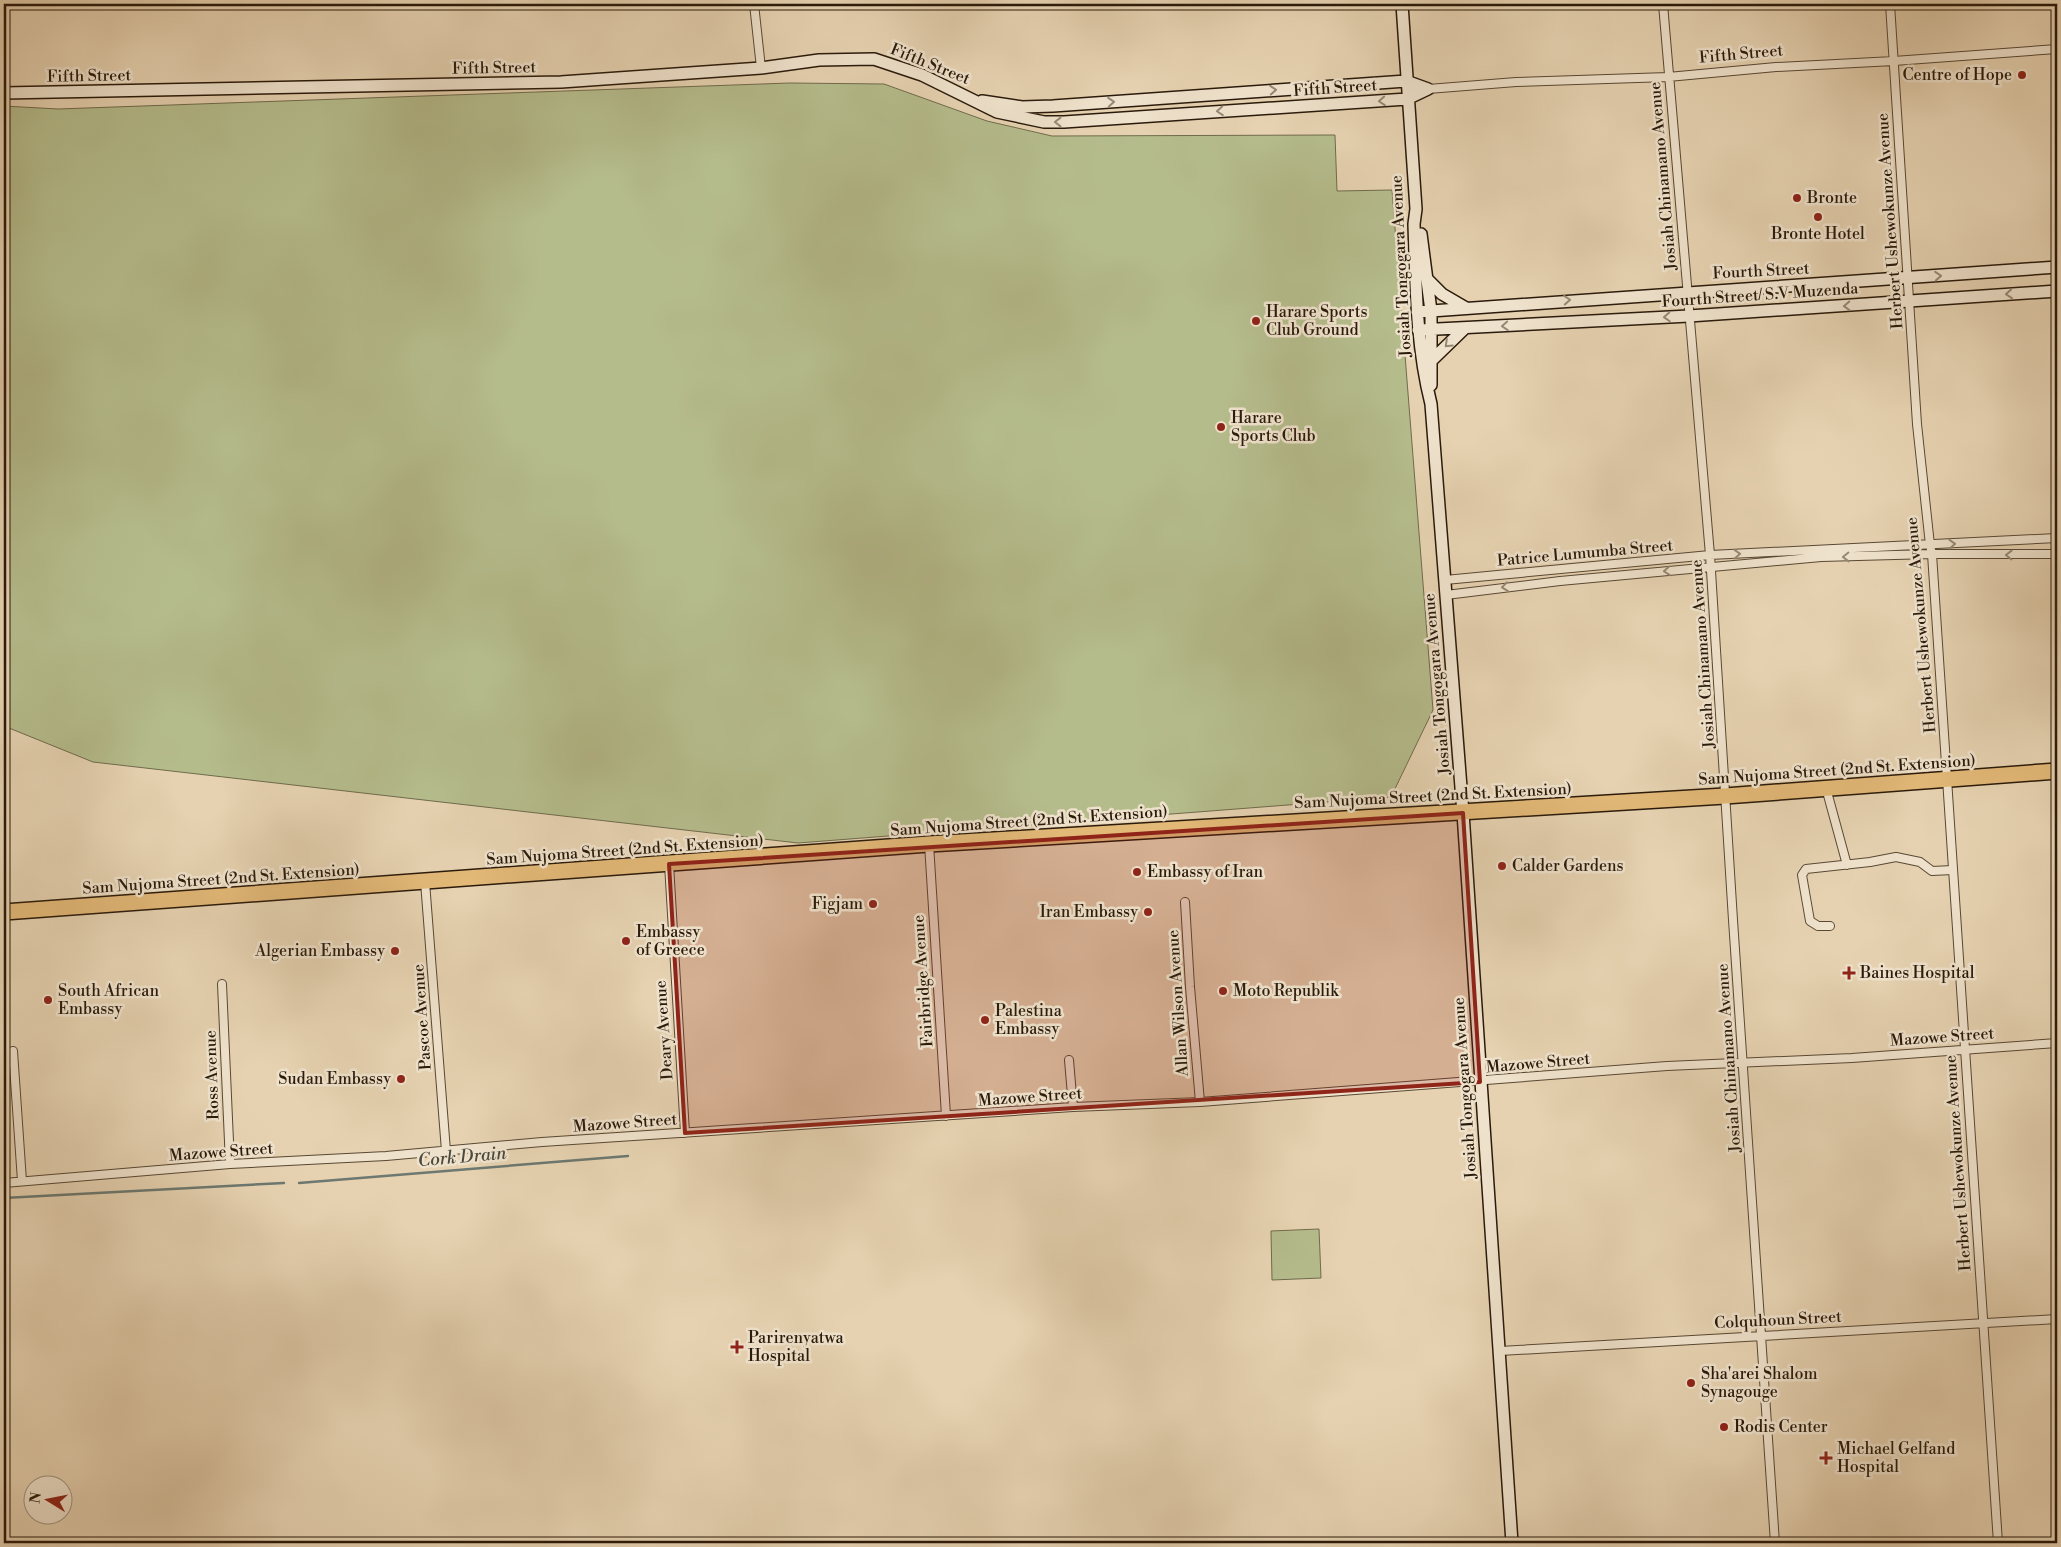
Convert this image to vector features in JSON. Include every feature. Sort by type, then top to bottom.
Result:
[{"type":"highway","name":"Sam Nujoma Street (2nd St. Extension)","points":[[4,912],[930,844],[1725,796],[2057,771]]},
{"type":"main road","name":"Josiah Tongogara Avenue","points":[[1402,4],[1416,209],[1414,224],[1418,330],[1423,374],[1431,404],[1463,812],[1512,1543]]},
{"type":"main road","name":"Fifth Street","points":[[4,93],[560,82],[761,68],[819,60],[874,59],[922,75],[997,112],[1044,122],[1064,122],[1407,99],[1428,89]]},
{"type":"main road","name":"Fifth Street","points":[[975,101],[1022,107],[1053,106],[1406,81],[1428,89]]},
{"type":"main road","points":[[1416,209],[1428,280],[1431,311],[1431,404]]},
{"type":"main road","name":"Fourth Street","points":[[1417,312],[1687,292],[1908,279],[2057,267]]},
{"type":"main road","points":[[1428,280],[1442,294],[1466,308]]},
{"type":"main road","name":"Fourth Street/ S.V Muzenda","points":[[1465,328],[1689,316],[2057,291]]},
{"type":"main road","points":[[1418,330],[1465,328]]},
{"type":"main road","points":[[1431,361],[1465,328]]},
{"type":"street","points":[[754,4],[761,68]]},
{"type":"street","name":"Josiah Chinamano Avenue","points":[[1663,4],[1711,567],[1776,1543]]},
{"type":"street","name":"Herbert Ushewokunze Avenue","points":[[1890,4],[1917,424],[1932,554],[1998,1543]]},
{"type":"street","name":"Fifth Street","points":[[1428,89],[1516,82],[1668,77],[1776,67],[1894,61],[2057,49]]},
{"type":"street","name":"Patrice Lumumba Street","points":[[1445,580],[1710,555],[2057,538]]},
{"type":"street","name":"Patrice Lumumba Street","points":[[1446,594],[1821,557],[1932,554],[2057,554]]},
{"type":"street","points":[[1826,788],[1847,865]]},
{"type":"street","name":"Fairbridge Avenue","points":[[930,844],[946,1116]]},
{"type":"street","points":[[1830,926],[1818,926],[1810,921],[1802,876],[1806,869],[1896,857],[1920,862],[1932,871],[1952,870]]},
{"type":"street","name":"Deary Avenue","points":[[669,864],[685,1133]]},
{"type":"street","name":"Pascoe Avenue","points":[[425,882],[446,1151]]},
{"type":"street","name":"Allan Wilson Avenue","points":[[1185,902],[1200,1102]]},
{"type":"street","name":"Ross Avenue","points":[[222,984],[230,1164]]},
{"type":"street","name":"Mazowe Street","points":[[4,1182],[230,1164],[446,1151],[542,1142],[1073,1107],[1200,1102],[1480,1082],[1666,1066],[1852,1058],[2057,1043]]},
{"type":"street","points":[[13,1051],[22,1182]]},
{"type":"street","points":[[1069,1060],[1073,1107]]},
{"type":"street","name":"Colquhoun Street","points":[[1500,1351],[2057,1318]]},
{"type":"highlighted area","points":[[1463,813],[1480,1082],[685,1133],[669,864]]},
{"type":"green space","points":[[790,83],[884,84],[987,121],[1052,136],[1335,135],[1337,191],[1392,190],[1433,710],[1391,797],[798,843],[93,762],[4,726],[4,106],[58,109]]},
{"type":"green space","points":[[1319,1229],[1321,1278],[1272,1280],[1271,1231]]},
{"type":"waterway","name":"Cork Drain","points":[[299,1183],[628,1156]]},
{"type":"waterway","name":"Cork Drain","points":[[4,1198],[284,1183]]},
{"type":"place","name":"Centre of Hope","points":[[2022,75]]},
{"type":"place","name":"Bronte","points":[[1797,198]]},
{"type":"place","name":"Bronte Hotel","points":[[1818,217]]},
{"type":"place","name":"Harare Sports Club Ground","points":[[1256,321]]},
{"type":"place","name":"Harare Sports Club","points":[[1221,427]]},
{"type":"place","name":"Calder Gardens","points":[[1502,866]]},
{"type":"place","name":"Embassy of Iran","points":[[1137,872]]},
{"type":"place","name":"Figjam","points":[[873,904]]},
{"type":"place","name":"Iran Embassy","points":[[1148,912]]},
{"type":"place","name":"Embassy of Greece","points":[[626,941]]},
{"type":"place","name":"Algerian Embassy","points":[[395,951]]},
{"type":"place","name":"Baines Hospital","points":[[1849,973]]},
{"type":"place","name":"Moto Republik","points":[[1223,991]]},
{"type":"place","name":"South African Embassy","points":[[48,1000]]},
{"type":"place","name":"Palestina Embassy","points":[[985,1020]]},
{"type":"place","name":"Sudan Embassy","points":[[401,1079]]},
{"type":"place","name":"Parirenyatwa Hospital","points":[[737,1347]]},
{"type":"place","name":"Sha'arei Shalom Synagouge","points":[[1691,1383]]},
{"type":"place","name":"Rodis Center","points":[[1724,1427]]},
{"type":"place","name":"Michael Gelfand Hospital","points":[[1826,1458]]}]
